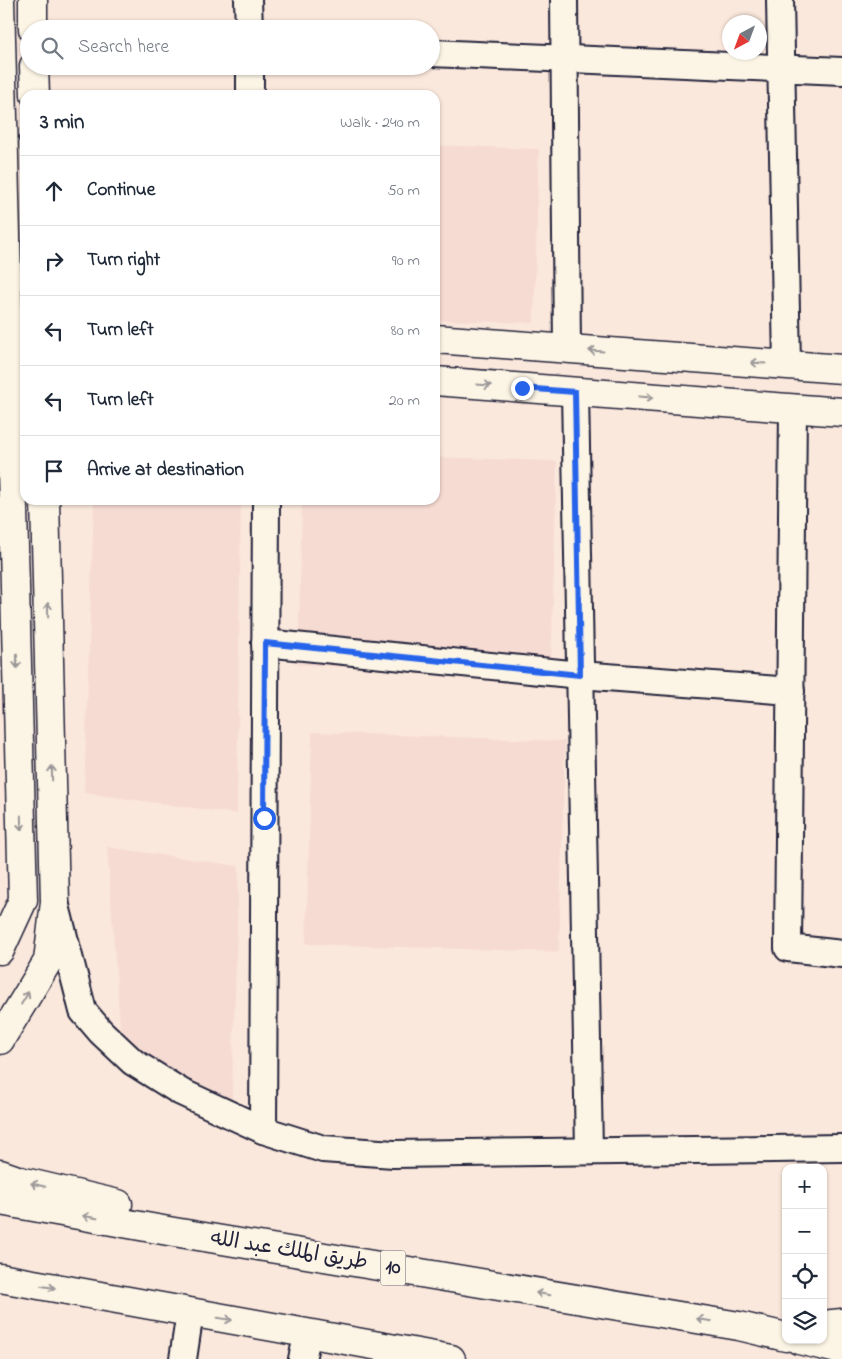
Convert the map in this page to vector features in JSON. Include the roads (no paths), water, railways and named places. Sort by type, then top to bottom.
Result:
[{"type":"main road","points":[[0,0],[11,309],[8,617],[23,900],[0,950]]},
{"type":"main road","points":[[33,0],[34,20]]},
{"type":"main road","points":[[34,75],[35,90]]},
{"type":"main road","points":[[440,340],[842,369]]},
{"type":"main road","points":[[440,381],[842,412]]},
{"type":"main road","points":[[0,1040],[48,961],[55,902],[45,505]]},
{"type":"main road","points":[[0,928],[23,900]]},
{"type":"main road","points":[[0,1174],[20,1181],[132,1208],[219,1239]]},
{"type":"main road","name":"طريق الملك عبد الله","points":[[0,1200],[219,1239],[739,1326],[782,1336]]},
{"type":"main road","points":[[0,1278],[190,1312],[305,1346],[451,1359]]},
{"type":"main road","points":[[827,1325],[842,1323]]},
{"type":"main road","points":[[739,1326],[782,1325]]},
{"type":"main road","points":[[816,1344],[842,1350]]},
{"type":"street","points":[[248,0],[249,20]]},
{"type":"street","points":[[564,0],[567,349]]},
{"type":"street","points":[[780,0],[787,365]]},
{"type":"street","points":[[440,53],[842,71]]},
{"type":"street","points":[[250,75],[250,90]]},
{"type":"street","points":[[575,392],[589,1150]]},
{"type":"street","points":[[793,408],[788,948],[842,954]]},
{"type":"street","points":[[263,1130],[266,505]]},
{"type":"street","points":[[265,643],[580,675],[790,691]]},
{"type":"street","points":[[55,902],[83,1011],[101,1032],[133,1062],[181,1092],[263,1130],[323,1149],[394,1154],[842,1148]]},
{"type":"street","points":[[183,1359],[190,1312]]}]
